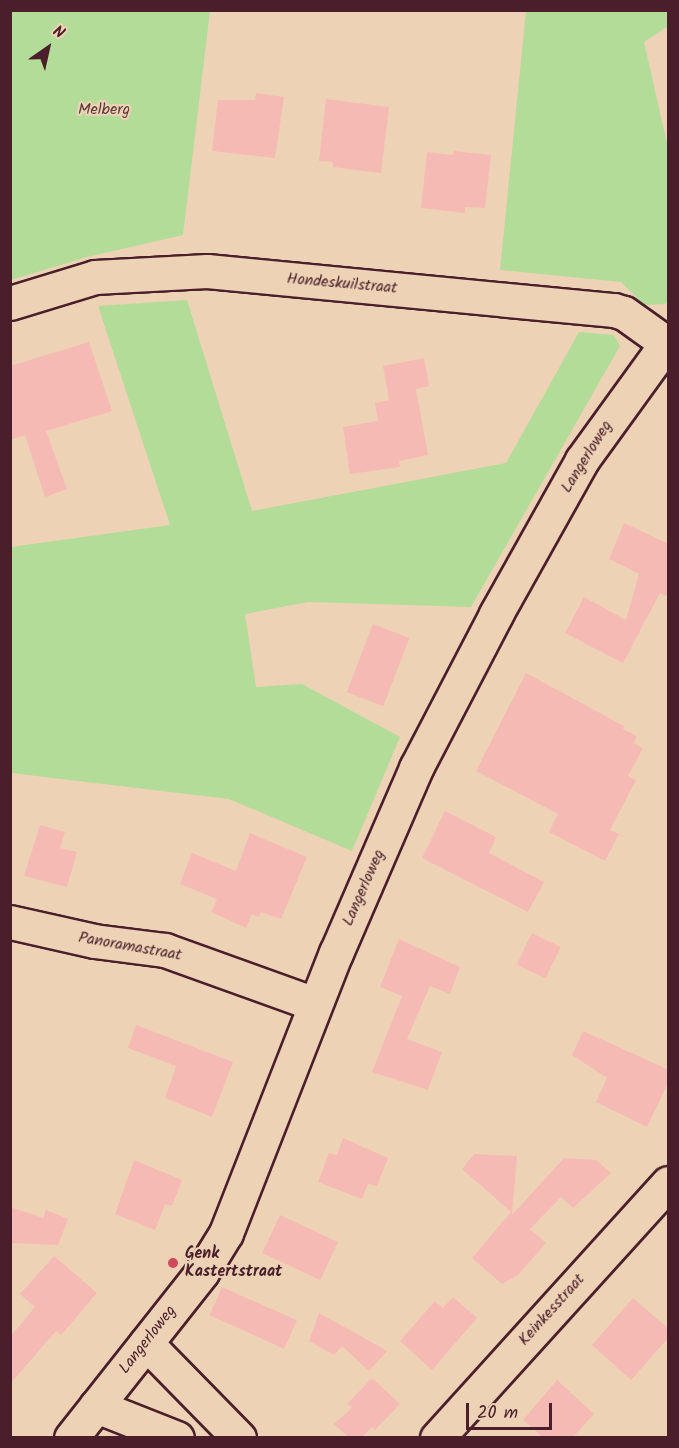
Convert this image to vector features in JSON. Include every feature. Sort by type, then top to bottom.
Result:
[{"type":"street","name":"Hondeskuilstraat","points":[[10,303],[94,277],[207,271],[614,310],[624,313],[667,342]]},
{"type":"street","name":"Langerloweg","points":[[71,1437],[202,1272],[226,1233],[315,1004],[416,768],[491,624],[582,460],[667,342]]},
{"type":"street","name":"Panoramastraat","points":[[10,922],[94,941],[165,950],[315,1004]]},
{"type":"street","name":"Keinkesstraat","points":[[437,1437],[669,1183]]},
{"type":"street","points":[[146,1343],[239,1437]]},
{"type":"street","points":[[96,1406],[177,1437]]},
{"type":"green space","name":"Melberg","points":[[11,10],[210,11],[183,235],[87,257],[11,280]]},
{"type":"green space","points":[[526,11],[668,11],[668,26],[644,42],[668,148],[668,301],[665,304],[644,305],[621,282],[500,270]]},
{"type":"green space","points":[[187,300],[252,511],[506,463],[579,332],[614,335],[620,346],[471,607],[308,602],[245,614],[256,687],[302,684],[400,737],[352,851],[229,799],[11,773],[11,547],[170,525],[98,306]]},
{"type":"building","points":[[256,93],[284,97],[275,158],[212,151],[218,100],[255,100]]},
{"type":"building","points":[[326,99],[389,107],[381,173],[333,167],[333,162],[319,161]]},
{"type":"building","points":[[454,151],[491,155],[485,208],[465,207],[465,213],[421,208],[427,152],[453,155]]},
{"type":"building","points":[[89,342],[112,411],[46,431],[67,489],[45,497],[25,435],[10,440],[10,366]]},
{"type":"building","points":[[424,358],[429,386],[416,389],[428,455],[399,461],[400,467],[350,474],[343,427],[378,421],[375,403],[389,400],[383,366]]},
{"type":"building","points":[[624,523],[669,544],[669,597],[660,593],[623,663],[565,633],[584,597],[626,620],[639,574],[609,559]]},
{"type":"building","points":[[373,624],[409,638],[383,706],[347,692]]},
{"type":"building","points":[[526,673],[624,726],[623,729],[637,736],[634,743],[643,748],[628,776],[636,780],[610,830],[619,834],[605,861],[549,832],[558,814],[476,771]]},
{"type":"building","points":[[445,811],[496,837],[489,853],[544,882],[528,912],[422,858]]},
{"type":"building","points":[[40,825],[65,832],[60,848],[77,852],[67,887],[24,876]]},
{"type":"building","points":[[250,833],[307,857],[281,919],[261,912],[259,917],[252,914],[246,928],[211,912],[217,899],[180,884],[192,853],[236,871]]},
{"type":"building","points":[[532,933],[561,947],[545,978],[517,964]]},
{"type":"building","points":[[399,939],[460,967],[450,994],[430,986],[407,1039],[442,1052],[428,1090],[372,1072],[402,996],[380,987]]},
{"type":"building","points":[[136,1025],[233,1062],[212,1117],[165,1098],[176,1066],[128,1048]]},
{"type":"building","points":[[583,1031],[669,1070],[669,1081],[647,1127],[596,1102],[607,1078],[572,1055]]},
{"type":"building","points":[[343,1138],[388,1158],[377,1186],[368,1184],[362,1199],[318,1182],[329,1153],[337,1155]]},
{"type":"building","points":[[474,1154],[517,1156],[512,1215],[564,1158],[596,1160],[611,1173],[573,1208],[561,1197],[530,1229],[546,1243],[518,1275],[502,1284],[472,1258],[511,1212],[462,1169]]},
{"type":"building","points":[[134,1160],[182,1180],[172,1206],[165,1204],[155,1230],[115,1214]]},
{"type":"building","points":[[10,1207],[43,1218],[46,1210],[68,1219],[58,1245],[10,1243]]},
{"type":"building","points":[[280,1215],[338,1242],[320,1280],[262,1253]]},
{"type":"building","points":[[54,1256],[97,1293],[61,1335],[56,1331],[10,1384],[10,1337],[35,1307],[20,1294]]},
{"type":"building","points":[[222,1287],[297,1320],[284,1349],[209,1315]]},
{"type":"building","points":[[453,1297],[477,1318],[432,1370],[400,1341],[435,1301],[443,1308]]},
{"type":"building","points":[[633,1298],[669,1329],[669,1337],[631,1380],[592,1345]]},
{"type":"building","points":[[319,1313],[387,1351],[369,1371],[342,1346],[334,1355],[309,1341]]},
{"type":"building","points":[[372,1378],[400,1404],[375,1430],[372,1427],[362,1437],[348,1437],[334,1424],[352,1408],[347,1404]]},
{"type":"building","points":[[557,1380],[594,1414],[573,1437],[542,1437],[523,1420]]},
{"type":"place","name":"Genk Kastertstraat","points":[[173,1263]]}]
